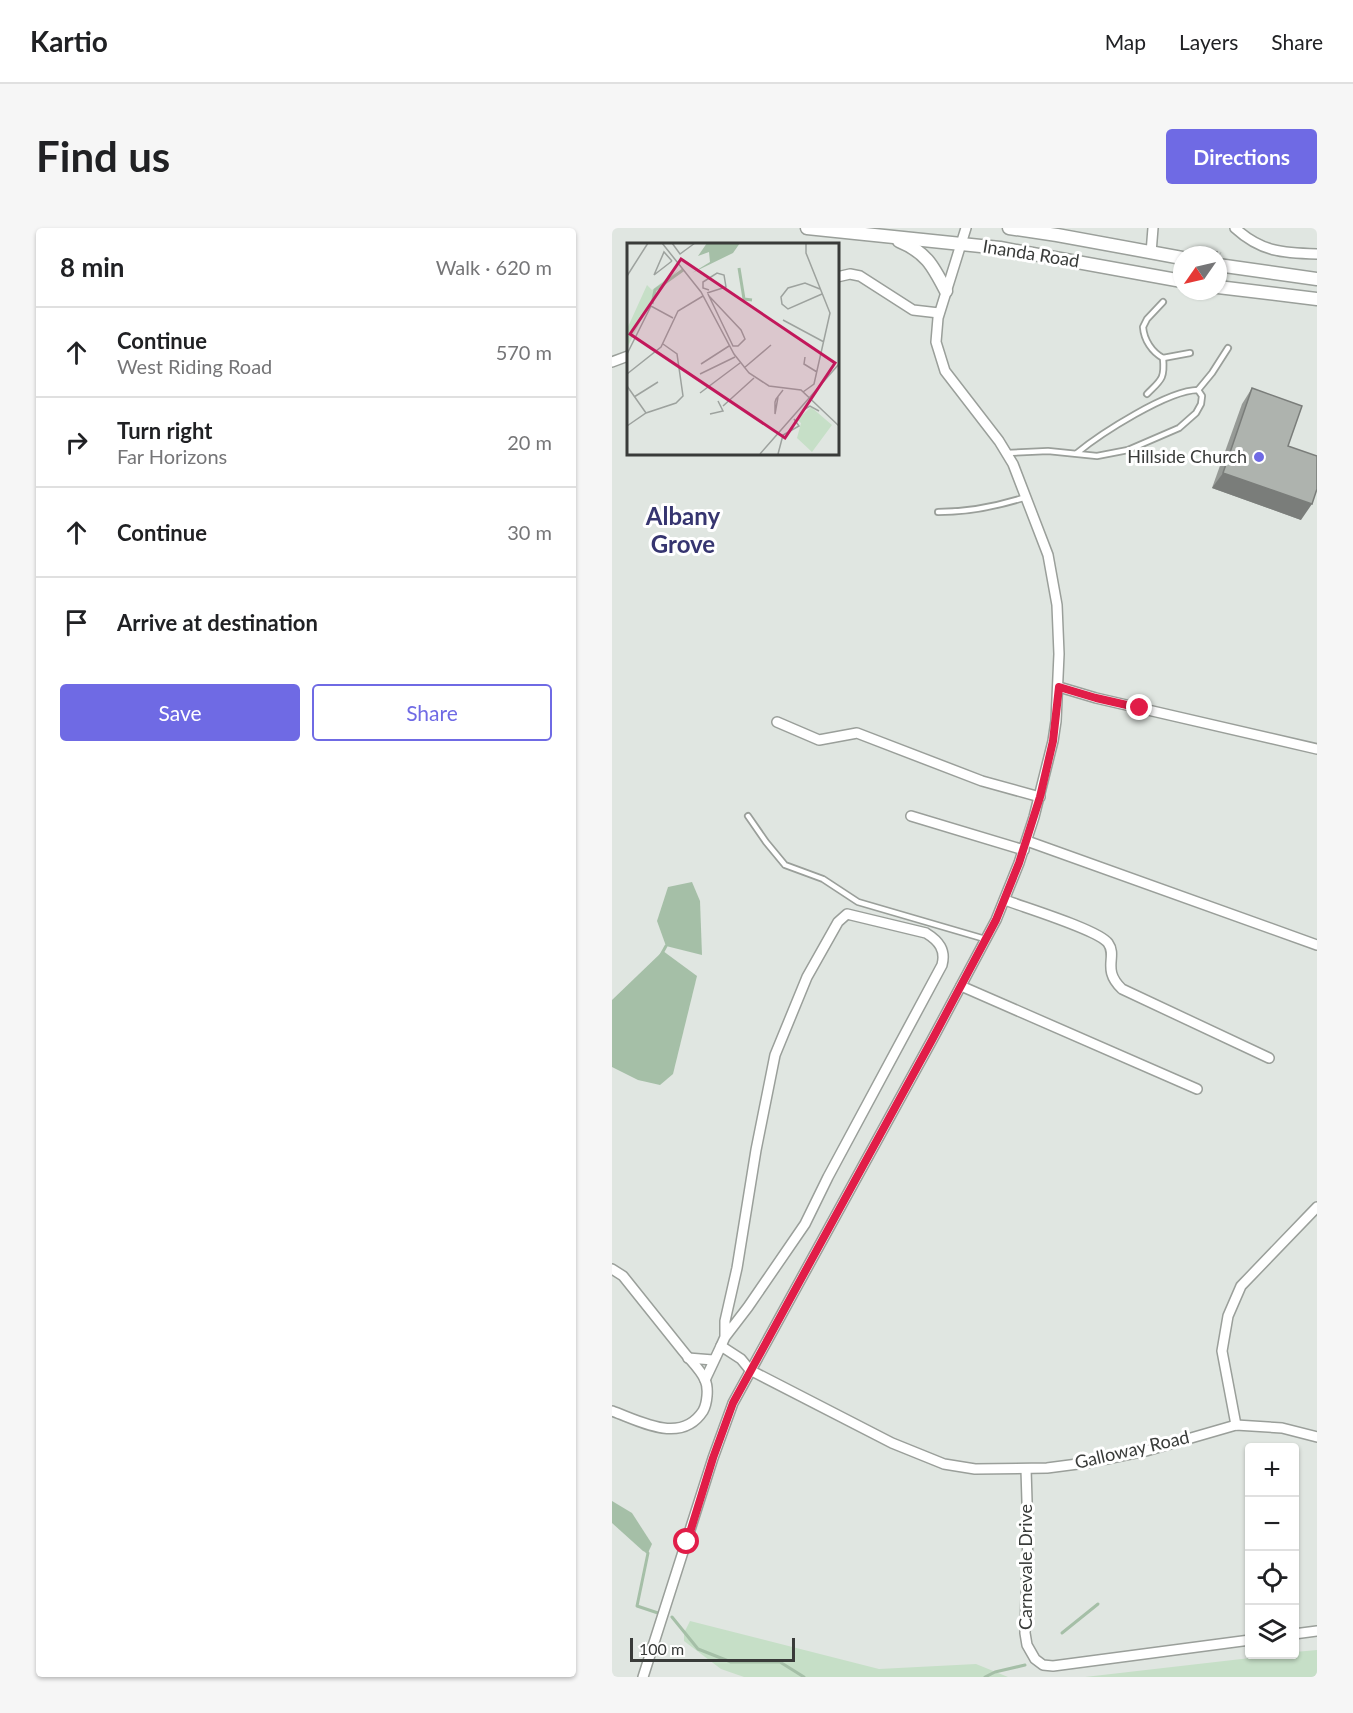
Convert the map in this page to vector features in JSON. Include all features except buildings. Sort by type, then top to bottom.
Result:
[{"type":"main road","name":"Inanda Road","points":[[807,228],[1000,248],[1173,279]]},
{"type":"main road","name":"Inanda Road","points":[[1009,228],[1173,257]]},
{"type":"main road","points":[[1038,228],[1057,235]]},
{"type":"main road","points":[[886,235],[920,252],[934,268],[946,291]]},
{"type":"main road","points":[[1227,266],[1317,279]]},
{"type":"main road","points":[[1227,287],[1317,299]]},
{"type":"street","points":[[643,1677],[716,1448],[733,1403],[961,986],[1005,900],[1040,797],[1053,741],[1059,687],[1057,605],[1047,555],[1007,453],[945,371],[936,342],[939,313],[966,228]]},
{"type":"street","points":[[1151,253],[1153,228]]},
{"type":"street","points":[[1235,228],[1250,241],[1274,251],[1317,255]]},
{"type":"street","points":[[838,278],[850,274],[860,276],[913,310],[921,313],[939,313]]},
{"type":"street","points":[[612,362],[627,356]]},
{"type":"street","points":[[1059,687],[1096,698],[1317,749]]},
{"type":"street","points":[[777,722],[819,741],[857,734],[982,781],[1040,797]]},
{"type":"street","points":[[911,816],[1025,846],[1317,945]]},
{"type":"street","points":[[1005,900],[1101,937],[1110,946],[1111,975],[1122,989],[1269,1058]]},
{"type":"street","points":[[705,1380],[723,1341],[805,1224],[942,965],[944,957],[942,950],[934,938],[926,933],[847,914],[838,922],[807,977],[775,1054],[756,1150],[737,1268],[724,1321],[723,1341]]},
{"type":"street","points":[[961,986],[1197,1089]]},
{"type":"street","points":[[1236,1425],[1222,1351],[1228,1316],[1241,1286],[1317,1207]]},
{"type":"street","points":[[612,1269],[622,1276],[688,1358],[705,1380],[707,1390],[705,1409],[693,1421],[680,1429],[656,1428],[612,1410]]},
{"type":"street","name":"Galloway Road","points":[[723,1341],[750,1370],[892,1443],[959,1467],[1026,1469],[1093,1462],[1124,1456],[1236,1425],[1282,1428],[1317,1437]]},
{"type":"street","points":[[688,1358],[713,1360]]},
{"type":"street","name":"Carnevale Drive","points":[[1026,1469],[1028,1533],[1025,1633],[1031,1654],[1039,1664],[1053,1666],[1245,1641]]},
{"type":"street","points":[[1299,1633],[1317,1631]]},
{"type":"lane","points":[[1163,302],[1147,319],[1143,327],[1148,344],[1157,355],[1163,358],[1190,353]]},
{"type":"lane","points":[[1198,390],[1228,348]]},
{"type":"lane","points":[[1147,393],[1161,381],[1164,373],[1163,358]]},
{"type":"lane","points":[[1077,453],[1127,420],[1170,397],[1188,390],[1198,390]]},
{"type":"lane","points":[[1007,453],[1048,451],[1097,456],[1128,450],[1179,428],[1196,413],[1202,404],[1202,396],[1198,390]]},
{"type":"lane","points":[[938,512],[956,512],[1004,504],[1026,497]]},
{"type":"lane","points":[[748,816],[784,865],[823,879],[858,902],[985,939]]},
{"type":"shaded area","points":[[692,882],[700,901],[702,955],[666,946],[657,921],[668,887]]},
{"type":"shaded area","points":[[663,951],[697,976],[673,1074],[660,1085],[638,1080],[612,1067],[612,1000]]},
{"type":"shaded area","points":[[612,1501],[632,1513],[652,1544],[648,1553],[612,1523]]},
{"type":"shaded area","points":[[690,1621],[879,1669],[976,1664],[1008,1677],[744,1677],[721,1669],[684,1641],[684,1633]]},
{"type":"shaded area","points":[[1317,1650],[1317,1677],[1085,1677],[1245,1659],[1299,1659],[1299,1652]]},
{"type":"waterway","points":[[661,955],[666,946]]},
{"type":"waterway","points":[[646,1551],[648,1553],[637,1606],[658,1613]]},
{"type":"waterway","points":[[1062,1633],[1098,1604]]},
{"type":"waterway","points":[[672,1617],[698,1649],[731,1662],[780,1662],[804,1677]]},
{"type":"waterway","points":[[985,1677],[995,1672],[1025,1665]]},
{"type":"place","name":"Hillside Church","points":[[1259,457]]},
{"type":"district","name":"Albany Grove","points":[[683,531]]},
{"type":"route","points":[[687,1542],[733,1403],[932,1040],[1005,900],[1027,841],[1047,767],[1053,741],[1059,687],[1140,708]]}]
